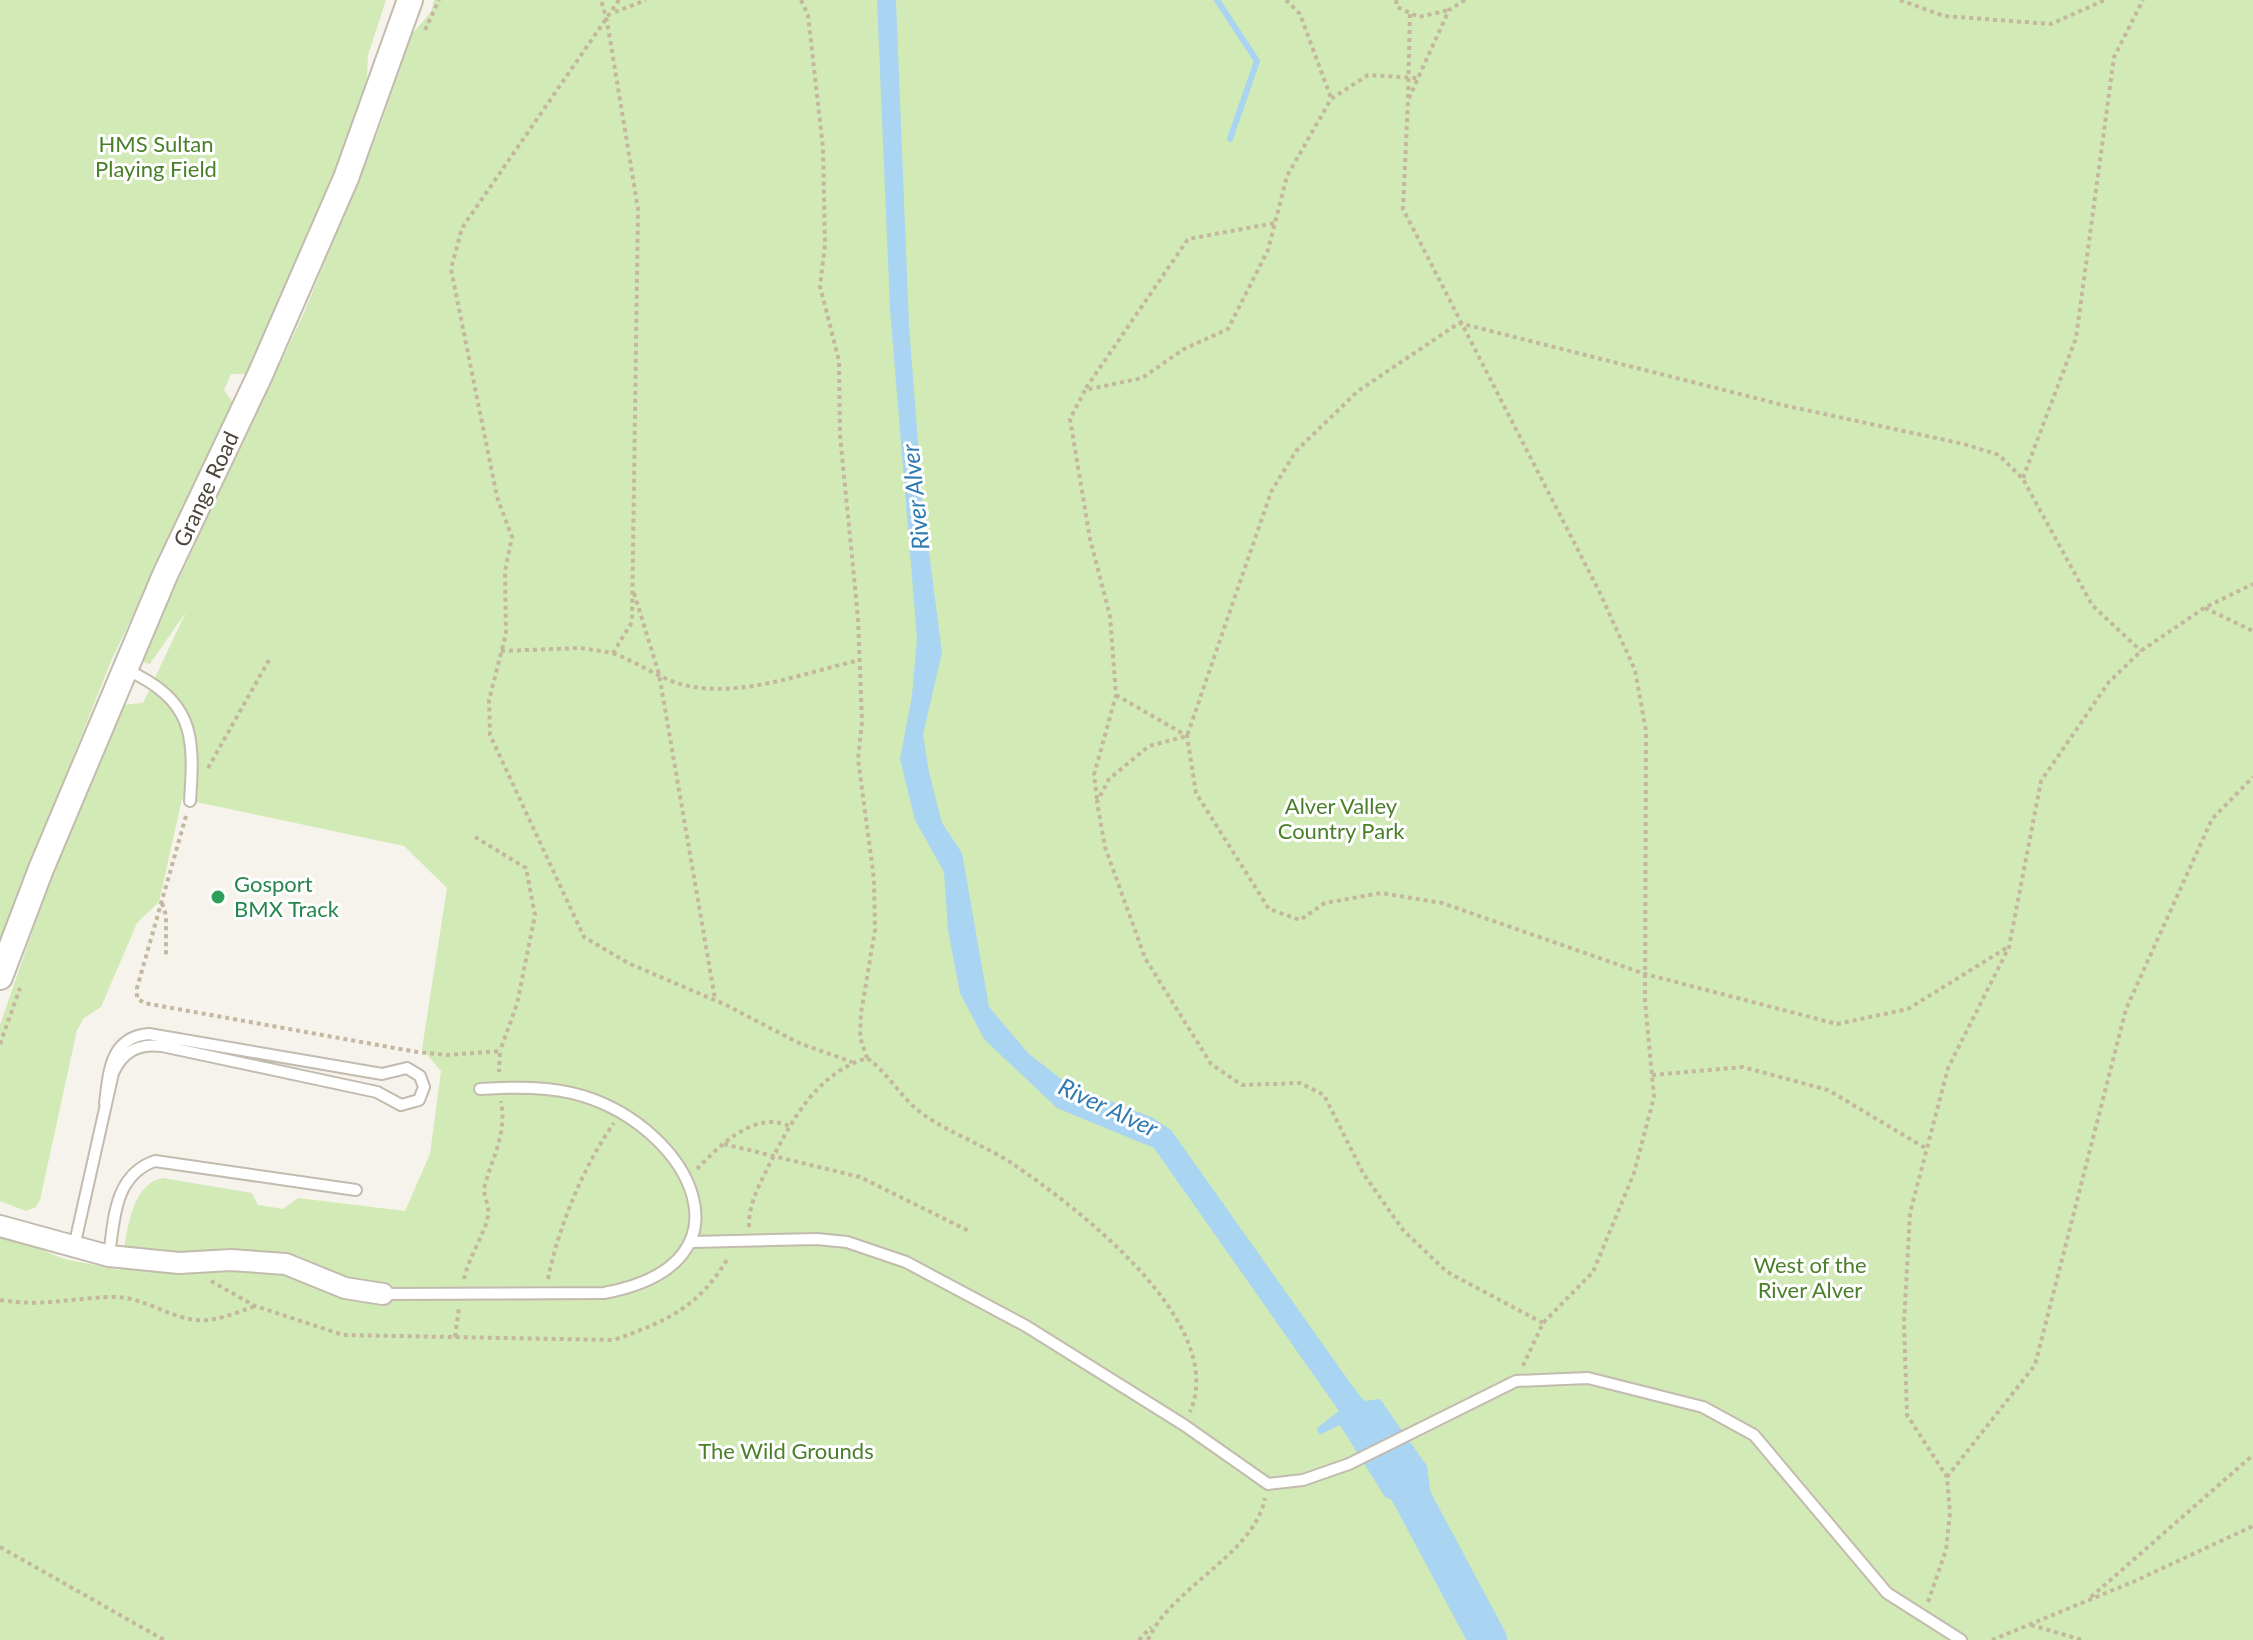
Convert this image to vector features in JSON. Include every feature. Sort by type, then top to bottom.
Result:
[{"type":"street","name":"Grange Road","points":[[0,977],[125,669],[346,178],[410,0]]},
{"type":"street","points":[[0,1226],[109,1256],[179,1263],[231,1260],[286,1264],[345,1288],[383,1294]]},
{"type":"lane","points":[[125,669],[152,681],[181,712],[194,751],[190,801]]},
{"type":"lane","points":[[74,1247],[105,1103],[111,1059],[129,1041],[149,1034],[382,1074],[410,1069],[420,1076],[424,1087],[419,1100],[401,1105],[377,1092],[146,1045],[128,1052],[119,1061],[105,1103]]},
{"type":"lane","points":[[383,1294],[604,1293],[632,1288],[660,1273],[692,1242],[697,1225],[686,1180],[652,1136],[620,1114],[585,1096],[534,1088],[480,1089]]},
{"type":"lane","points":[[109,1256],[120,1192],[136,1173],[155,1161],[356,1190]]},
{"type":"lane","points":[[692,1242],[751,1239],[847,1242],[906,1262],[1026,1326],[1184,1425],[1268,1484],[1303,1480],[1349,1464],[1516,1381],[1588,1378],[1703,1407],[1754,1435],[1887,1593],[1961,1640]]},
{"type":"path","points":[[601,0],[638,209],[632,622],[613,653]]},
{"type":"path","points":[[619,0],[614,13],[462,228],[451,269],[497,497],[512,537],[505,571],[506,634],[489,700],[490,735],[584,937],[628,963],[715,1000],[799,1043],[852,1062]]},
{"type":"path","points":[[614,13],[646,0]]},
{"type":"path","points":[[801,0],[808,15],[823,148],[825,245],[820,286],[839,361],[840,435],[860,660],[862,722],[858,759],[874,879],[875,930],[860,1037],[867,1058],[910,1105],[1011,1163],[1102,1232],[1166,1299],[1180,1323],[1193,1367],[1195,1399],[1184,1425]]},
{"type":"path","points":[[1286,0],[1300,14],[1331,99]]},
{"type":"path","points":[[1396,0],[1397,7],[1419,17],[1449,10],[1465,0]]},
{"type":"path","points":[[1900,0],[1944,16],[2051,24],[2105,0]]},
{"type":"path","points":[[2023,479],[2076,338],[2114,57],[2143,0]]},
{"type":"path","points":[[1408,100],[1449,10]]},
{"type":"path","points":[[1410,13],[1403,209],[1599,591],[1635,670],[1646,731],[1645,974],[1654,1097],[1634,1173],[1593,1272],[1543,1323],[1516,1381]]},
{"type":"path","points":[[1085,390],[1142,378],[1184,349],[1228,329],[1268,250],[1287,176],[1331,99],[1368,75],[1418,78]]},
{"type":"path","points":[[1275,223],[1188,239],[1085,390],[1070,419],[1090,539],[1110,616],[1116,695],[1094,775],[1105,847],[1145,958],[1211,1064],[1242,1085],[1300,1083],[1324,1095],[1363,1173],[1403,1230],[1447,1272],[1543,1323]]},
{"type":"path","points":[[2009,947],[1908,1009],[1837,1024],[1645,974],[1442,903],[1381,893],[1325,903],[1300,920],[1269,909],[1196,793],[1187,736],[1271,492],[1296,451],[1358,391],[1459,323],[1787,406],[1964,444],[1999,455],[2023,479],[2092,605],[2141,651]]},
{"type":"path","points":[[1923,1618],[1946,1550],[1950,1513],[1947,1477],[1907,1415],[1904,1323],[1910,1213],[1948,1068],[2009,947],[2041,781],[2109,682],[2141,651],[2204,608],[2253,584]]},
{"type":"path","points":[[632,587],[659,674],[715,1000]]},
{"type":"path","points":[[2204,608],[2253,631]]},
{"type":"path","points":[[501,651],[580,648],[613,653],[659,674],[698,686],[741,687],[860,660]]},
{"type":"path","points":[[269,660],[190,801],[137,988],[137,998],[144,1003],[417,1052],[447,1055],[500,1051]]},
{"type":"path","points":[[1116,695],[1187,736]]},
{"type":"path","points":[[1097,802],[1109,779],[1149,746],[1187,736]]},
{"type":"path","points":[[1947,1477],[2035,1365],[2126,1009],[2212,819],[2253,777]]},
{"type":"path","points":[[455,1337],[468,1261],[489,1215],[484,1188],[498,1154],[505,1120],[499,1088],[500,1051],[517,1004],[535,915],[526,868],[475,837]]},
{"type":"path","points":[[162,901],[166,915],[166,955]]},
{"type":"path","points":[[751,1239],[749,1212],[789,1126],[806,1100],[833,1075],[852,1062],[867,1058]]},
{"type":"path","points":[[1652,1075],[1743,1067],[1828,1090],[1927,1149]]},
{"type":"path","points":[[546,1293],[555,1244],[591,1156],[620,1114]]},
{"type":"path","points":[[686,1180],[724,1144],[753,1125],[778,1121],[789,1126]]},
{"type":"path","points":[[724,1144],[860,1177],[971,1232]]},
{"type":"path","points":[[179,1263],[255,1306],[343,1335],[614,1340],[655,1326],[710,1288],[738,1242]]},
{"type":"path","points":[[0,1301],[38,1306],[127,1298],[143,1300],[193,1320],[225,1317],[255,1306]]},
{"type":"path","points":[[2087,1601],[2253,1455]]},
{"type":"path","points":[[1139,1640],[1229,1552],[1262,1513],[1268,1484]]},
{"type":"path","points":[[1992,1640],[2253,1526]]},
{"type":"path","points":[[0,1547],[164,1640]]},
{"type":"path","points":[[1148,1640],[1155,1622]]},
{"type":"path","points":[[2029,1625],[2082,1640]]},
{"type":"green space","name":"HMS Sultan Playing Field","points":[[0,0],[386,0],[368,55],[366,95],[351,138],[249,374],[231,374],[224,390],[234,404],[111,661],[0,942]]},
{"type":"green space","name":"Alver Valley Country Park","points":[[434,0],[2253,0],[2253,1640],[0,1640],[0,1233],[64,1259],[120,1270],[131,1215],[142,1191],[151,1182],[163,1178],[252,1193],[258,1205],[283,1209],[298,1198],[405,1211],[430,1154],[441,1071],[422,1049],[447,888],[404,846],[182,799],[159,902],[137,923],[101,1007],[84,1018],[77,1030],[40,1200],[36,1207],[26,1211],[0,1201],[0,1025],[47,889],[119,705],[143,703],[186,612],[150,664],[140,661],[303,315],[378,132],[412,34],[431,12]]},
{"type":"water","points":[[877,0],[896,0],[909,326],[923,507],[942,652],[923,735],[942,823],[962,853],[989,1007],[1028,1053],[1066,1083],[1153,1118],[1171,1130],[1351,1384],[1364,1401],[1380,1399],[1427,1466],[1433,1513],[1419,1527],[1399,1503],[1385,1497],[1340,1425],[1319,1435],[1317,1428],[1339,1411],[1154,1148],[1057,1108],[984,1039],[960,993],[948,930],[944,872],[915,820],[900,759],[912,696],[917,638],[890,309]]},
{"type":"waterway","points":[[1217,0],[1257,61],[1230,139]]},
{"type":"waterway","name":"River Alver","points":[[1401,1477],[1488,1640]]},
{"type":"place","name":"Gosport BMX Track","points":[[218,897]]},
{"type":"park label","name":"West of the River Alver","points":[[1810,1278]]},
{"type":"park label","name":"The Wild Grounds","points":[[786,1451]]}]
